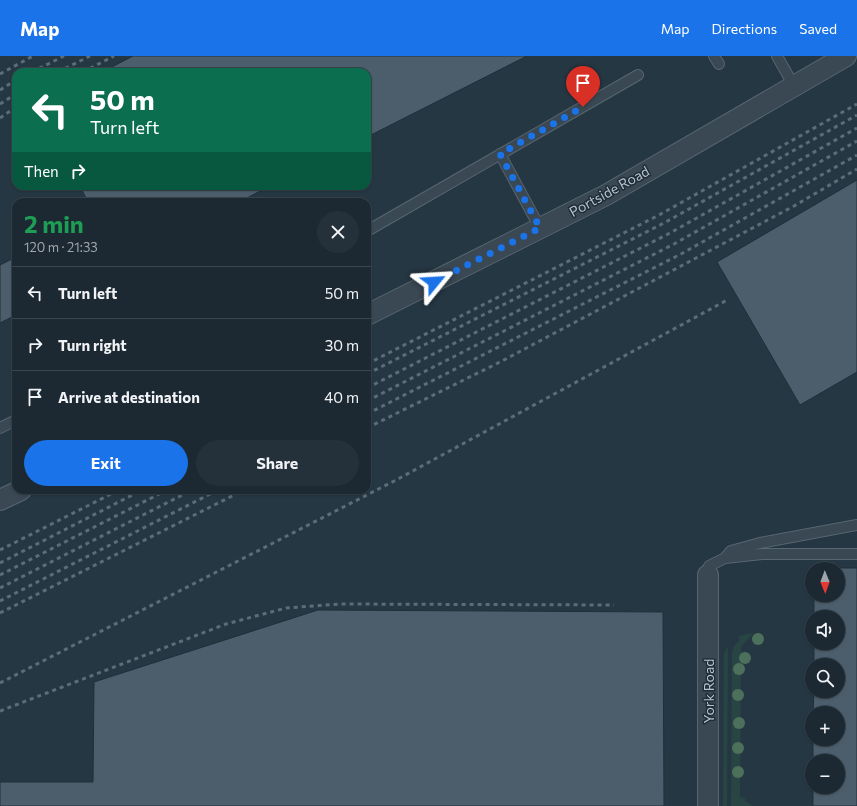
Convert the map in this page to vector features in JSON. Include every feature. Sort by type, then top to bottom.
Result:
[{"type":"street","name":"Portside Road","points":[[371,313],[606,195],[846,56]]},
{"type":"street","points":[[0,500],[13,494]]},
{"type":"street","name":"York Road","points":[[708,575],[708,806]]},
{"type":"lane","points":[[777,56],[794,86]]},
{"type":"lane","points":[[371,229],[638,75]]},
{"type":"lane","points":[[500,154],[540,228]]},
{"type":"lane","points":[[0,428],[12,422]]},
{"type":"lane","points":[[725,558],[731,550],[760,543],[857,525]]},
{"type":"lane","points":[[708,575],[709,566],[725,558],[762,554],[857,554]]},
{"type":"green space","points":[[753,633],[741,649],[741,652],[746,654],[746,661],[741,662],[740,797],[745,798],[745,801],[753,806],[731,806],[732,653],[734,646],[740,640],[738,637]]},
{"type":"green space","points":[[728,646],[727,806],[723,806],[724,654]]},
{"type":"building","points":[[133,56],[527,56],[371,135],[371,68],[110,68]]},
{"type":"building","points":[[857,180],[857,372],[800,405],[717,262]]},
{"type":"building","points":[[82,190],[262,190],[247,198],[86,198]]},
{"type":"building","points":[[12,259],[12,317],[0,323],[0,265]]},
{"type":"building","points":[[845,568],[857,568],[857,806],[813,806],[813,794],[845,794],[845,754],[813,754],[813,746],[845,746],[845,706],[813,706],[814,698],[845,698],[845,658],[814,658],[814,650],[845,650],[845,610],[814,610],[814,602],[845,602]]},
{"type":"building","points":[[318,610],[663,612],[664,806],[0,806],[0,782],[93,782],[94,682]]},
{"type":"railway","points":[[0,74],[33,56]]},
{"type":"railway","points":[[40,68],[64,56]]},
{"type":"railway","points":[[66,68],[90,56]]},
{"type":"railway","points":[[91,68],[114,56]]},
{"type":"railway","points":[[0,90],[12,82]]},
{"type":"railway","points":[[0,104],[12,96]]},
{"type":"railway","points":[[371,362],[659,215],[857,104]]},
{"type":"railway","points":[[0,118],[12,110]]},
{"type":"railway","points":[[371,372],[664,223],[857,115]]},
{"type":"railway","points":[[371,386],[670,233],[857,128]]},
{"type":"railway","points":[[371,399],[674,244],[857,141]]},
{"type":"railway","points":[[371,412],[681,254],[857,155]]},
{"type":"railway","points":[[371,426],[502,361],[794,206],[857,169]]},
{"type":"railway","points":[[371,493],[729,299]]},
{"type":"railway","points":[[0,550],[111,494]]},
{"type":"railway","points":[[0,563],[134,494]]},
{"type":"railway","points":[[0,575],[159,494]]},
{"type":"railway","points":[[0,588],[184,494]]},
{"type":"railway","points":[[0,601],[210,494]]},
{"type":"railway","points":[[0,613],[236,494]]},
{"type":"railway","points":[[0,683],[369,494]]},
{"type":"railway","points":[[0,711],[226,624],[286,608],[340,604],[614,605]]},
{"type":"route","points":[[434,282],[540,228],[500,154],[583,107]]}]
